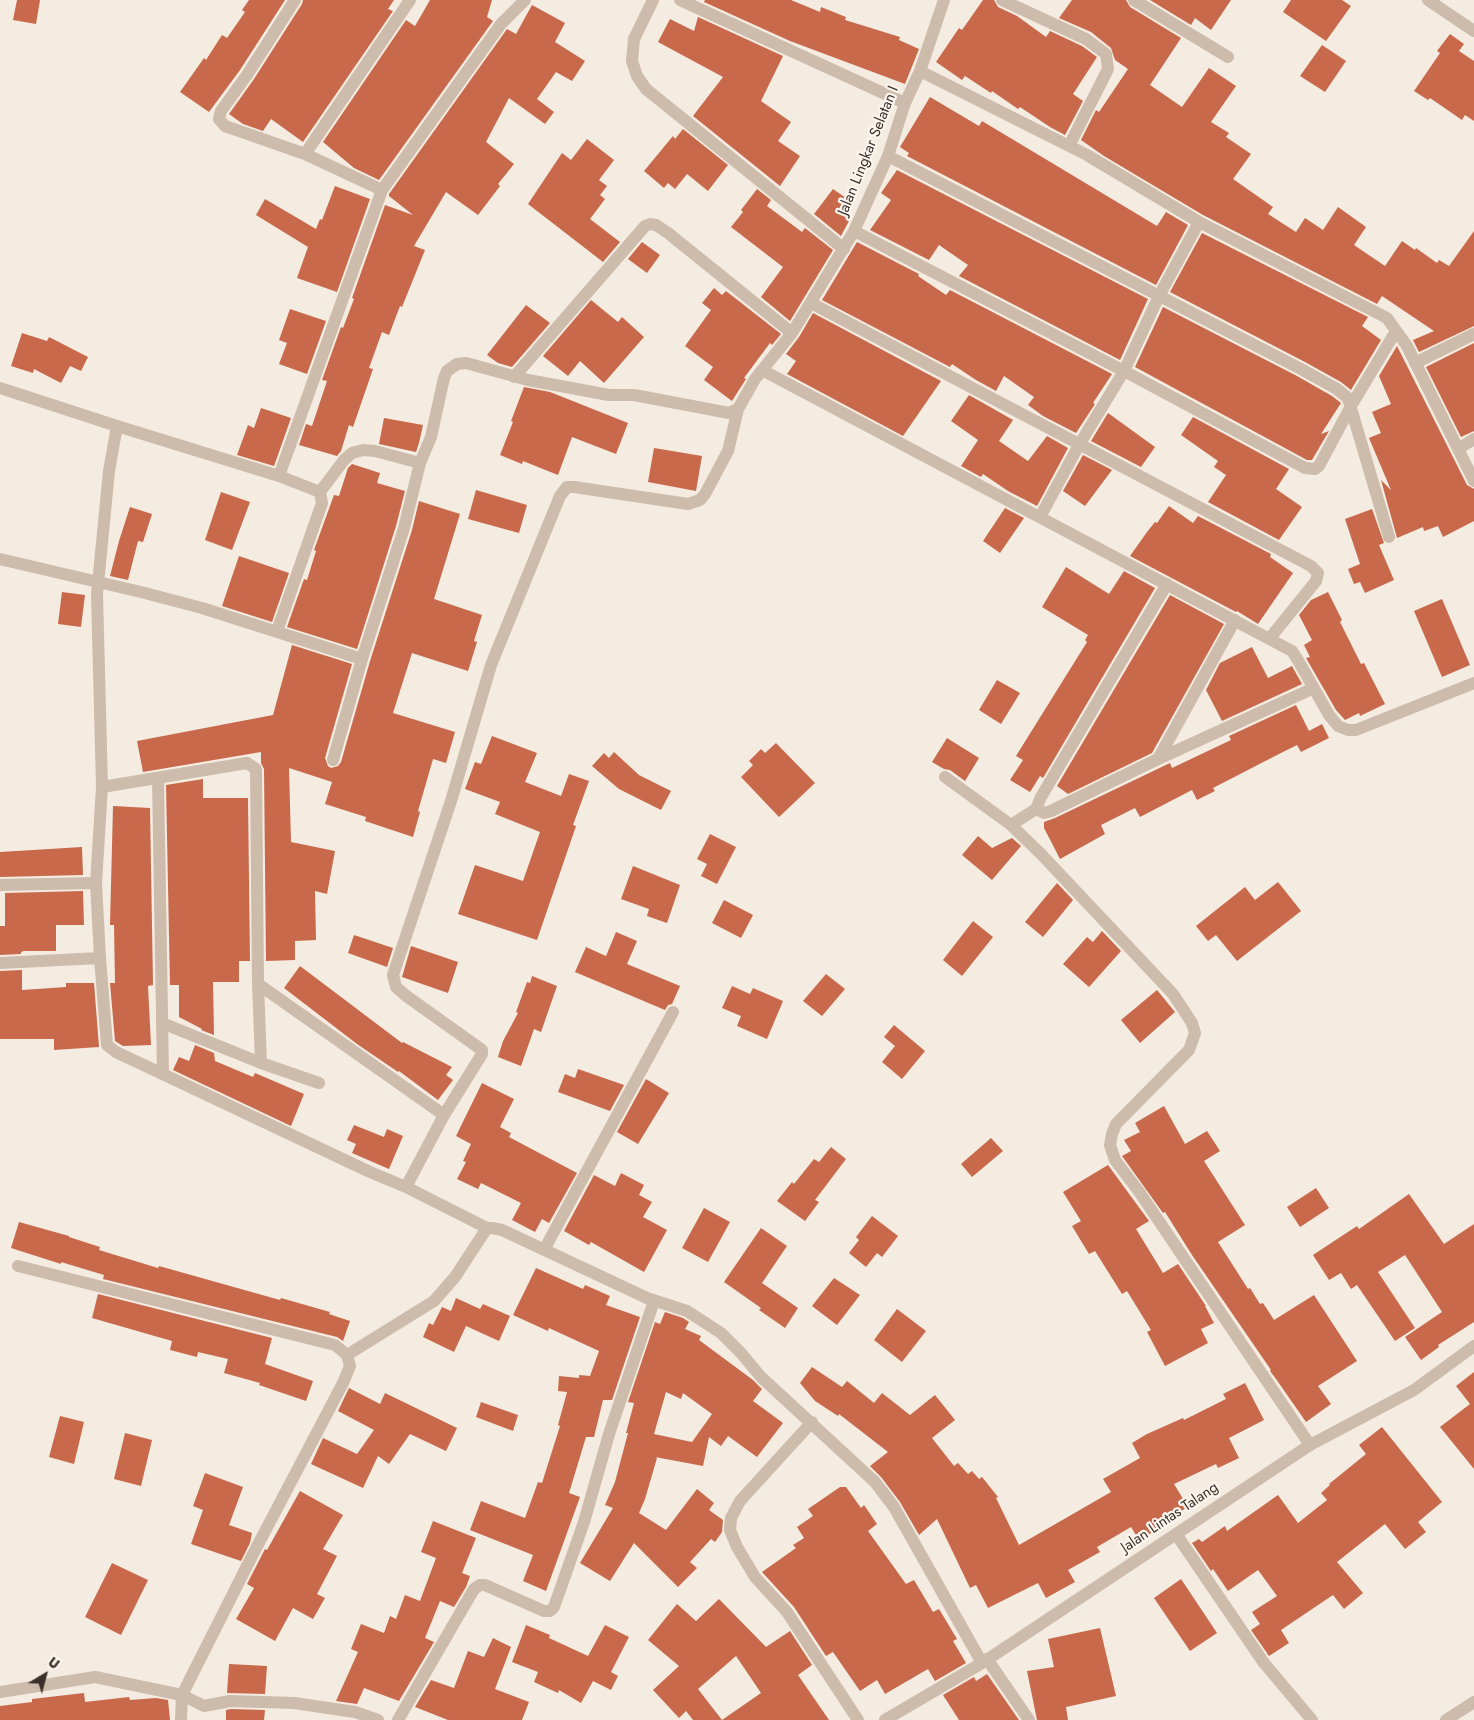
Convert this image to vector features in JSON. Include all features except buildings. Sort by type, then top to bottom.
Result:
[{"type":"street","points":[[296,0],[247,76],[221,111],[219,119],[225,126],[305,154],[382,190]]},
{"type":"street","points":[[305,154],[410,0]]},
{"type":"street","points":[[279,476],[382,190],[501,24],[525,0]]},
{"type":"street","points":[[653,0],[634,39],[632,60],[637,76],[646,88],[844,249]]},
{"type":"street","points":[[680,0],[904,103]]},
{"type":"street","name":"Jalan Lingkar Selatan I","points":[[444,1115],[482,1054],[482,1050],[404,996],[396,987],[393,975],[451,801],[491,665],[560,496],[567,487],[574,487],[688,504],[700,500],[705,494],[728,451],[738,409],[759,375],[792,333],[854,231],[888,156],[904,103],[920,71],[944,0]]},
{"type":"street","points":[[1002,0],[1086,40],[1106,54],[1108,69],[1069,146]]},
{"type":"street","points":[[1134,0],[1228,57]]},
{"type":"street","points":[[1428,0],[1474,31]]},
{"type":"street","points":[[920,71],[1069,146],[1199,222],[1388,318],[1415,363],[1474,482]]},
{"type":"street","points":[[888,156],[1337,389],[1348,398],[1351,406],[1389,537]]},
{"type":"street","points":[[1040,517],[1124,371],[1159,296],[1199,222]]},
{"type":"street","points":[[514,376],[645,226],[650,224],[656,225],[668,234],[792,333]]},
{"type":"street","points":[[854,231],[1306,468],[1319,466],[1351,406],[1396,331]]},
{"type":"street","points":[[811,303],[1312,566],[1318,573],[1316,581],[1270,638]]},
{"type":"street","points":[[1415,363],[1474,334]]},
{"type":"street","points":[[333,760],[362,659],[404,528],[420,463],[431,437],[447,371],[457,364],[466,363],[514,376],[609,395],[634,395],[729,413],[738,409]]},
{"type":"street","points":[[759,375],[1040,517],[1292,651],[1338,726],[1348,730],[1356,730],[1474,682]]},
{"type":"street","points":[[0,388],[279,476],[320,492]]},
{"type":"street","points":[[117,426],[109,471],[97,594],[102,787],[96,883],[107,1045],[116,1052],[370,1172],[406,1187],[487,1228],[502,1230],[654,1301],[687,1311],[721,1333],[761,1377],[875,1482],[894,1507],[985,1661],[1030,1720]]},
{"type":"street","points":[[1458,449],[1474,439]]},
{"type":"street","points":[[277,632],[322,503],[320,492],[344,460],[352,453],[363,450],[375,450],[420,463]]},
{"type":"street","points":[[0,559],[202,608],[362,659]]},
{"type":"street","points":[[1011,825],[1036,810],[1041,796],[1167,584]]},
{"type":"street","points":[[1158,759],[1234,620]]},
{"type":"street","points":[[1036,810],[1044,813],[1051,811],[1158,759],[1314,688]]},
{"type":"street","points":[[102,787],[246,763],[256,768],[258,984],[261,1063]]},
{"type":"street","points":[[945,777],[1011,825],[1041,854],[1173,994],[1192,1023],[1195,1033],[1189,1050],[1116,1124],[1110,1145],[1115,1160],[1140,1193],[1310,1445]]},
{"type":"street","points":[[158,778],[163,1074]]},
{"type":"street","points":[[0,885],[96,883]]},
{"type":"street","points":[[0,963],[100,958]]},
{"type":"street","points":[[258,984],[444,1115],[406,1187]]},
{"type":"street","points":[[544,1250],[673,1012]]},
{"type":"street","points":[[162,1023],[261,1063],[319,1083]]},
{"type":"street","points":[[347,1355],[434,1301],[455,1277],[487,1228]]},
{"type":"street","points":[[18,1266],[335,1346],[347,1355],[350,1366],[343,1383],[182,1694],[181,1720]]},
{"type":"street","points":[[398,1720],[454,1627],[474,1589],[480,1585],[485,1585],[544,1611],[550,1611],[554,1607],[584,1522],[609,1434],[654,1301]]},
{"type":"street","name":"Jalan Lintas Talang","points":[[885,1720],[985,1661],[1310,1445],[1414,1390],[1474,1346]]},
{"type":"street","points":[[812,1422],[740,1501],[731,1518],[730,1530],[737,1547],[755,1577],[787,1612],[858,1720]]},
{"type":"street","points":[[1176,1534],[1264,1663],[1312,1720]]},
{"type":"street","points":[[0,1692],[95,1678],[182,1694],[204,1706],[230,1701],[294,1703],[354,1712],[378,1720]]},
{"type":"street","points":[[1446,1720],[1474,1702]]}]
